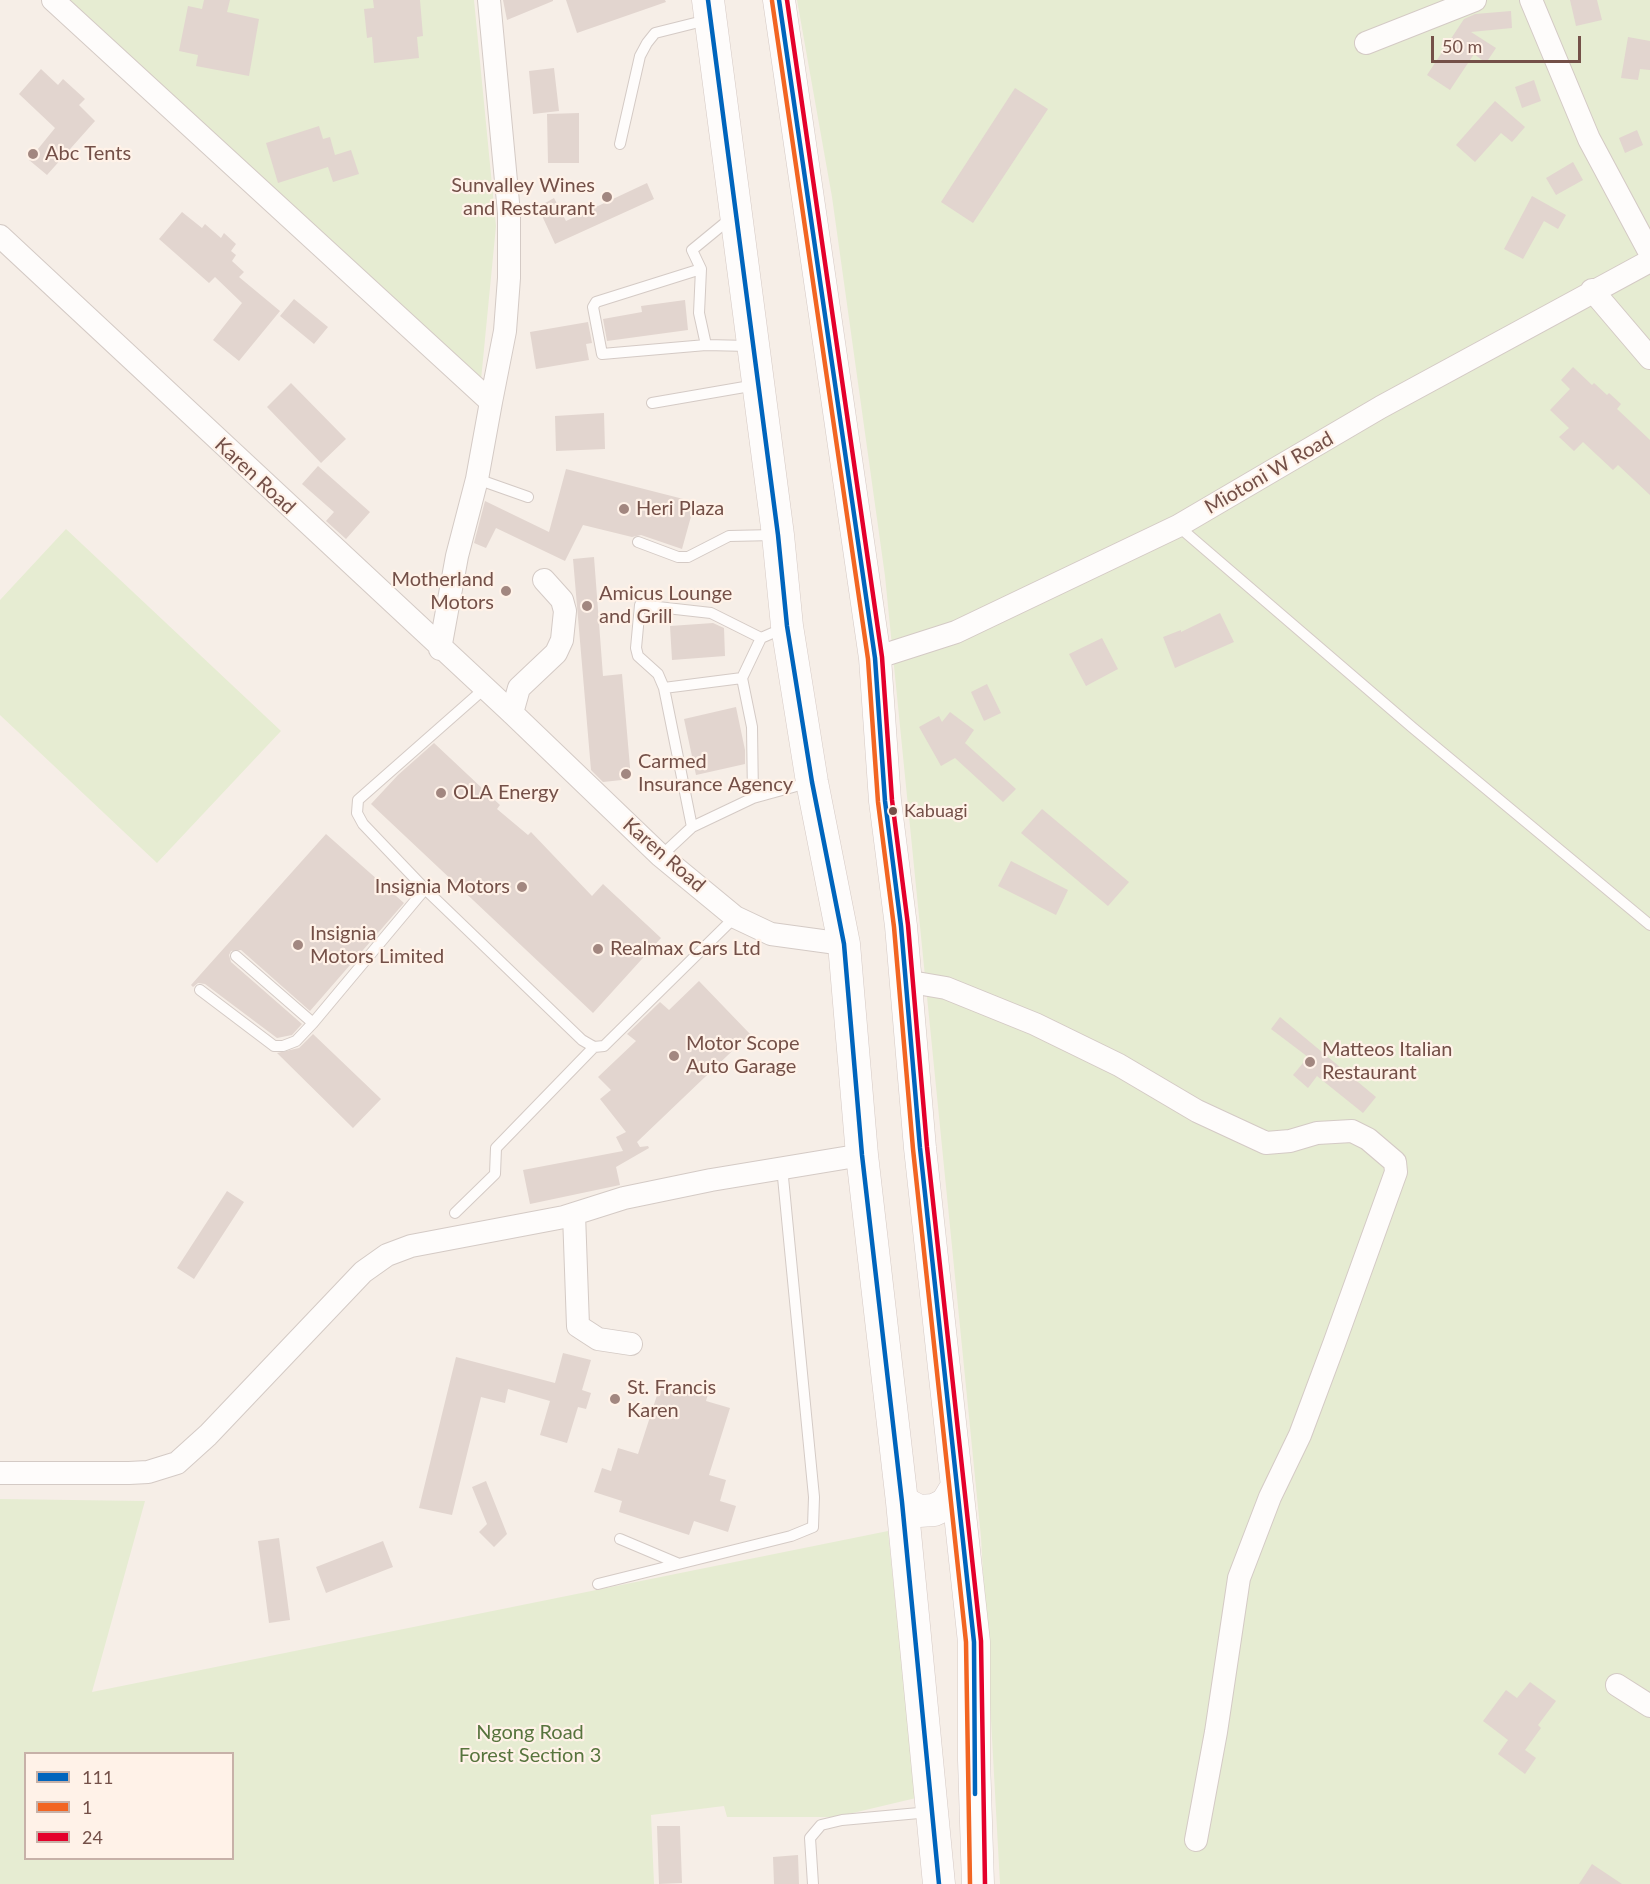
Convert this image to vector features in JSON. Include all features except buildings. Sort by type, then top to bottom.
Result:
[{"type":"main road","points":[[779,0],[875,658],[885,801],[905,981],[921,1159],[974,1642],[974,1760],[978,1884]]},
{"type":"main road","points":[[709,10],[778,535],[774,632],[812,782],[844,944],[862,1155],[902,1502],[939,1884]]},
{"type":"main road","points":[[902,1502],[919,1511],[934,1510],[946,1504],[957,1486]]},
{"type":"street","points":[[54,0],[491,402]]},
{"type":"street","points":[[440,648],[457,556],[477,479],[505,331],[509,267],[509,213],[489,0]]},
{"type":"street","points":[[1366,43],[1475,0]]},
{"type":"street","points":[[1531,0],[1589,139],[1650,253]]},
{"type":"street","name":"Karen Road","points":[[0,236],[661,856],[735,917],[771,934],[844,944]]},
{"type":"street","name":"Miotoni W Road","points":[[875,658],[957,632],[1179,526],[1381,407],[1592,290],[1650,261]]},
{"type":"street","points":[[1592,290],[1650,358]]},
{"type":"street","points":[[512,714],[519,688],[556,652],[563,629],[565,611],[562,600],[544,580]]},
{"type":"street","points":[[905,981],[945,988],[1035,1024],[1119,1065],[1207,1116],[1266,1143],[1279,1143],[1317,1133],[1352,1131],[1368,1139],[1395,1161],[1396,1172],[1300,1435],[1270,1497],[1239,1578],[1216,1732],[1196,1840]]},
{"type":"street","points":[[0,1473],[138,1473],[177,1463],[208,1435],[363,1272],[387,1255],[411,1246],[574,1214],[624,1198],[782,1167],[862,1155]]},
{"type":"street","points":[[574,1214],[578,1326],[597,1339],[631,1344]]},
{"type":"street","points":[[1617,1685],[1650,1706]]},
{"type":"lane","points":[[620,144],[640,56],[647,43],[656,33],[709,10]]},
{"type":"lane","points":[[706,345],[699,313],[701,268],[692,250],[737,213]]},
{"type":"lane","points":[[701,268],[596,302],[594,307],[602,354],[706,345],[752,346]]},
{"type":"lane","points":[[652,403],[757,384]]},
{"type":"lane","points":[[477,479],[528,497]]},
{"type":"lane","points":[[1179,526],[1413,728],[1650,925]]},
{"type":"lane","points":[[638,542],[678,557],[688,557],[729,536],[778,535]]},
{"type":"lane","points":[[692,827],[664,688],[654,669],[638,656],[635,639],[640,605],[711,613],[774,632],[742,678],[752,727],[753,798]]},
{"type":"lane","points":[[664,688],[742,678]]},
{"type":"lane","points":[[484,689],[358,800],[357,813],[363,824],[425,889],[582,1040],[594,1047],[604,1046],[735,917]]},
{"type":"lane","points":[[661,856],[692,827],[753,798],[812,782]]},
{"type":"lane","points":[[200,990],[274,1046],[283,1046],[296,1041],[425,889]]},
{"type":"lane","points":[[236,956],[313,1023]]},
{"type":"lane","points":[[455,1213],[495,1174],[496,1148],[594,1047]]},
{"type":"lane","points":[[598,1584],[791,1536],[813,1527],[814,1497],[782,1167]]},
{"type":"lane","points":[[620,1539],[678,1563]]},
{"type":"lane","points":[[813,1884],[810,1838],[821,1824],[932,1812]]},
{"type":"green space","points":[[68,0],[474,0],[496,226],[481,380]]},
{"type":"green space","points":[[797,0],[1650,0],[1650,1884],[1000,1884],[981,1537],[885,576],[832,197]]},
{"type":"green space","points":[[66,529],[281,731],[157,863],[0,715],[0,600]]},
{"type":"green space","name":"Ngong Road Forest Section 3","points":[[0,1499],[145,1501],[92,1692],[888,1531],[916,1798],[836,1817],[727,1817],[724,1806],[651,1815],[654,1884],[0,1884]]},
{"type":"transit line","name":"111","points":[[708,0],[778,535],[787,626],[812,782],[844,944],[862,1155],[902,1502],[939,1884]]},
{"type":"transit line","name":"111","points":[[779,0],[875,658],[885,801],[901,926],[920,1148],[974,1642],[975,1794]]},
{"type":"transit line","name":"24","points":[[787,0],[882,657],[892,800],[908,925],[927,1147],[981,1641],[985,1884]]},
{"type":"transit line","name":"1","points":[[772,1],[868,659],[878,802],[894,927],[913,1149],[966,1642],[970,1884]]},
{"type":"place","name":"Abc Tents","points":[[33,154]]},
{"type":"place","name":"Sunvalley Wines and Restaurant","points":[[607,197]]},
{"type":"place","name":"Heri Plaza","points":[[624,509]]},
{"type":"place","name":"Motherland Motors","points":[[506,591]]},
{"type":"place","name":"Amicus Lounge and Grill","points":[[587,606]]},
{"type":"place","name":"Carmed Insurance Agency","points":[[626,774]]},
{"type":"place","name":"OLA Energy","points":[[441,793]]},
{"type":"place","name":"Kabuagi","points":[[893,811]]},
{"type":"place","name":"Insignia Motors","points":[[522,887]]},
{"type":"place","name":"Insignia Motors Limited","points":[[298,945]]},
{"type":"place","name":"Realmax Cars Ltd","points":[[598,949]]},
{"type":"place","name":"Motor Scope Auto Garage","points":[[674,1056]]},
{"type":"place","name":"Matteos Italian Restaurant","points":[[1310,1062]]},
{"type":"place","name":"St. Francis Karen","points":[[615,1399]]}]
